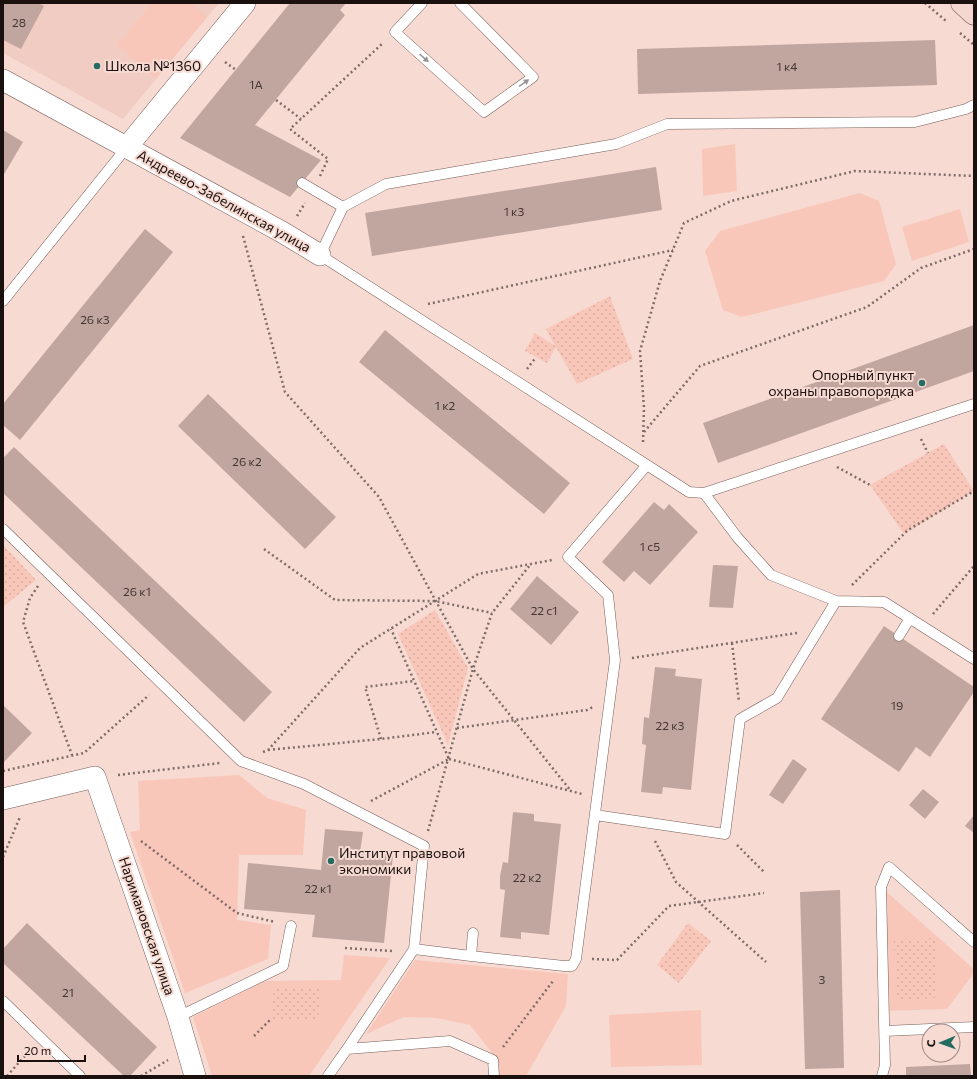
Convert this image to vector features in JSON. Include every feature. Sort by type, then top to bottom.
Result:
[{"type":"street","name":"Андреево-Забелинская улица","points":[[127,147],[246,3]]},
{"type":"street","points":[[962,3],[974,14]]},
{"type":"street","name":"Андреево-Забелинская улица","points":[[3,80],[282,232],[320,255]]},
{"type":"street","points":[[3,799],[95,777]]},
{"type":"street","name":"Наримановская улица","points":[[95,777],[178,1017],[195,1076]]},
{"type":"lane","points":[[422,3],[395,32],[484,112],[532,78],[460,3]]},
{"type":"lane","points":[[974,105],[966,109],[915,122],[667,124],[616,144],[386,184],[343,207],[320,255],[689,492],[704,493],[974,404]]},
{"type":"lane","points":[[3,301],[127,147]]},
{"type":"lane","points":[[302,183],[343,207]]},
{"type":"lane","points":[[413,951],[564,966],[572,966],[576,958],[615,660],[608,595],[568,557],[645,463]]},
{"type":"lane","points":[[704,493],[737,537],[771,575],[836,601],[884,602],[974,659]]},
{"type":"lane","points":[[3,529],[241,761],[304,784],[424,846],[413,951],[328,1076]]},
{"type":"lane","points":[[595,815],[725,834],[740,719],[777,698],[836,601]]},
{"type":"lane","points":[[899,636],[910,618]]},
{"type":"lane","points":[[882,1076],[886,1065],[881,886],[889,867],[974,942]]},
{"type":"lane","points":[[178,1017],[283,966],[291,926]]},
{"type":"lane","points":[[471,956],[472,933]]},
{"type":"lane","points":[[3,1001],[80,1076]]},
{"type":"lane","points":[[885,1031],[974,1027]]},
{"type":"lane","points":[[347,1049],[450,1041],[493,1060],[494,1076]]},
{"type":"path","points":[[295,218],[313,190],[328,159],[290,129],[395,32]]},
{"type":"path","points":[[276,100],[301,119]]},
{"type":"path","points":[[645,463],[644,408],[640,351],[660,281],[684,223],[731,201],[855,171],[974,176]]},
{"type":"path","points":[[242,230],[285,392],[379,497],[473,669],[571,791]]},
{"type":"path","points":[[644,432],[700,366],[867,307],[921,268],[974,249]]},
{"type":"path","points":[[405,310],[673,250]]},
{"type":"path","points":[[818,456],[870,485]]},
{"type":"path","points":[[836,601],[908,530],[974,491]]},
{"type":"path","points":[[264,549],[335,600],[435,601],[492,613]]},
{"type":"path","points":[[268,750],[360,648],[478,574],[568,557]]},
{"type":"path","points":[[424,846],[458,728],[473,669],[492,613],[530,564]]},
{"type":"path","points":[[923,626],[974,566]]},
{"type":"path","points":[[47,572],[30,598],[23,622],[72,756]]},
{"type":"path","points":[[391,629],[449,759]]},
{"type":"path","points":[[615,660],[818,630]]},
{"type":"path","points":[[732,643],[740,719]]},
{"type":"path","points":[[381,739],[365,687],[414,681]]},
{"type":"path","points":[[3,771],[84,752],[162,684]]},
{"type":"path","points":[[458,728],[587,710],[611,697]]},
{"type":"path","points":[[95,777],[241,761],[268,750],[436,732]]},
{"type":"path","points":[[354,810],[449,759],[597,798]]},
{"type":"path","points":[[3,857],[30,793]]},
{"type":"path","points":[[646,822],[676,882],[766,962]]},
{"type":"path","points":[[725,834],[764,872]]},
{"type":"path","points":[[136,837],[237,913],[291,926]]},
{"type":"path","points":[[576,958],[617,960],[669,906],[764,893]]},
{"type":"path","points":[[345,948],[413,951]]},
{"type":"path","points":[[493,1060],[564,966]]},
{"type":"path","points":[[254,1036],[271,1019]]},
{"type":"path","points":[[7,1076],[41,1038]]},
{"type":"path","points":[[141,1076],[187,1048]]},
{"type":"shaded area","name":"Школа №1360","points":[[3,3],[218,4],[123,119],[3,53]]},
{"type":"shaded area","points":[[152,3],[191,3],[207,17],[156,79],[117,45]]},
{"type":"shaded area","points":[[735,144],[737,191],[703,196],[702,149]]},
{"type":"shaded area","points":[[860,193],[879,201],[896,264],[884,281],[742,317],[723,310],[705,251],[720,231]]},
{"type":"shaded area","points":[[960,209],[969,242],[912,261],[902,227]]},
{"type":"shaded area","points":[[610,296],[633,359],[577,384],[556,347],[547,363],[525,351],[535,333],[555,346],[546,329]]},
{"type":"shaded area","points":[[944,444],[974,491],[904,534],[870,485]]},
{"type":"shaded area","points":[[3,545],[36,580],[3,607]]},
{"type":"shaded area","points":[[435,610],[468,668],[448,745],[398,634]]},
{"type":"shaded area","points":[[239,775],[267,798],[306,810],[303,855],[239,855],[237,920],[271,925],[268,959],[185,993],[130,832],[140,830],[138,781]]},
{"type":"shaded area","points":[[881,887],[974,969],[974,973],[947,1009],[884,1011]]},
{"type":"shaded area","points":[[688,923],[711,941],[679,983],[657,965]]},
{"type":"shaded area","points":[[935,938],[937,998],[896,1000],[894,939]]},
{"type":"shaded area","points":[[344,955],[390,958],[309,1076],[212,1076],[193,1017],[265,981],[341,980]]},
{"type":"shaded area","points":[[415,960],[568,974],[566,1006],[526,1076],[499,1076],[496,1058],[470,1025],[437,1018],[404,1017],[366,1034]]},
{"type":"shaded area","points":[[274,988],[321,988],[318,1019],[271,1019]]},
{"type":"shaded area","points":[[701,1010],[702,1065],[611,1067],[609,1015]]},
{"type":"building","points":[[3,3],[38,3],[44,6],[21,49],[3,40]]},
{"type":"building","points":[[290,3],[346,3],[340,10],[345,15],[255,125],[321,160],[290,197],[180,138]]},
{"type":"building","points":[[935,40],[937,85],[638,94],[637,49]]},
{"type":"building","points":[[3,130],[23,142],[3,176]]},
{"type":"building","points":[[656,167],[662,210],[372,256],[365,213]]},
{"type":"building","points":[[145,229],[173,252],[20,440],[3,425],[3,404]]},
{"type":"building","points":[[974,325],[974,371],[718,463],[703,423]]},
{"type":"building","points":[[385,330],[570,483],[544,514],[359,362]]},
{"type":"building","points":[[208,394],[336,517],[305,549],[178,426]]},
{"type":"building","points":[[14,447],[272,692],[244,722],[3,493],[3,458]]},
{"type":"building","points":[[654,502],[664,510],[669,504],[698,532],[650,585],[634,571],[624,582],[602,562]]},
{"type":"building","points":[[713,565],[738,566],[733,608],[709,607]]},
{"type":"building","points":[[537,576],[579,612],[551,645],[510,609]]},
{"type":"building","points":[[884,626],[974,687],[974,692],[930,757],[916,747],[899,772],[821,719]]},
{"type":"building","points":[[655,667],[676,669],[675,676],[702,679],[691,790],[663,787],[662,794],[641,792],[646,745],[642,744],[644,717],[649,718]]},
{"type":"building","points":[[3,705],[32,733],[3,763]]},
{"type":"building","points":[[793,759],[807,769],[783,804],[769,795]]},
{"type":"building","points":[[923,789],[939,802],[925,819],[909,805]]},
{"type":"building","points":[[513,812],[534,814],[534,821],[561,824],[549,935],[521,932],[521,939],[500,937],[505,890],[500,889],[500,876],[503,862],[508,863]]},
{"type":"building","points":[[974,815],[974,833],[965,826]]},
{"type":"building","points":[[325,829],[363,832],[360,852],[393,855],[384,943],[312,937],[315,915],[244,909],[248,863],[321,870]]},
{"type":"building","points":[[840,890],[844,1068],[805,1069],[800,892]]},
{"type":"building","points":[[27,923],[157,1047],[130,1076],[124,1076],[3,963],[3,949]]},
{"type":"building","points":[[970,1064],[971,1076],[906,1076],[906,1067]]},
{"type":"place","name":"Школа №1360","points":[[97,66]]},
{"type":"place","name":"Опорный пункт охраны правопорядка","points":[[922,383]]},
{"type":"place","name":"Институт правовой экономики","points":[[331,861]]}]
